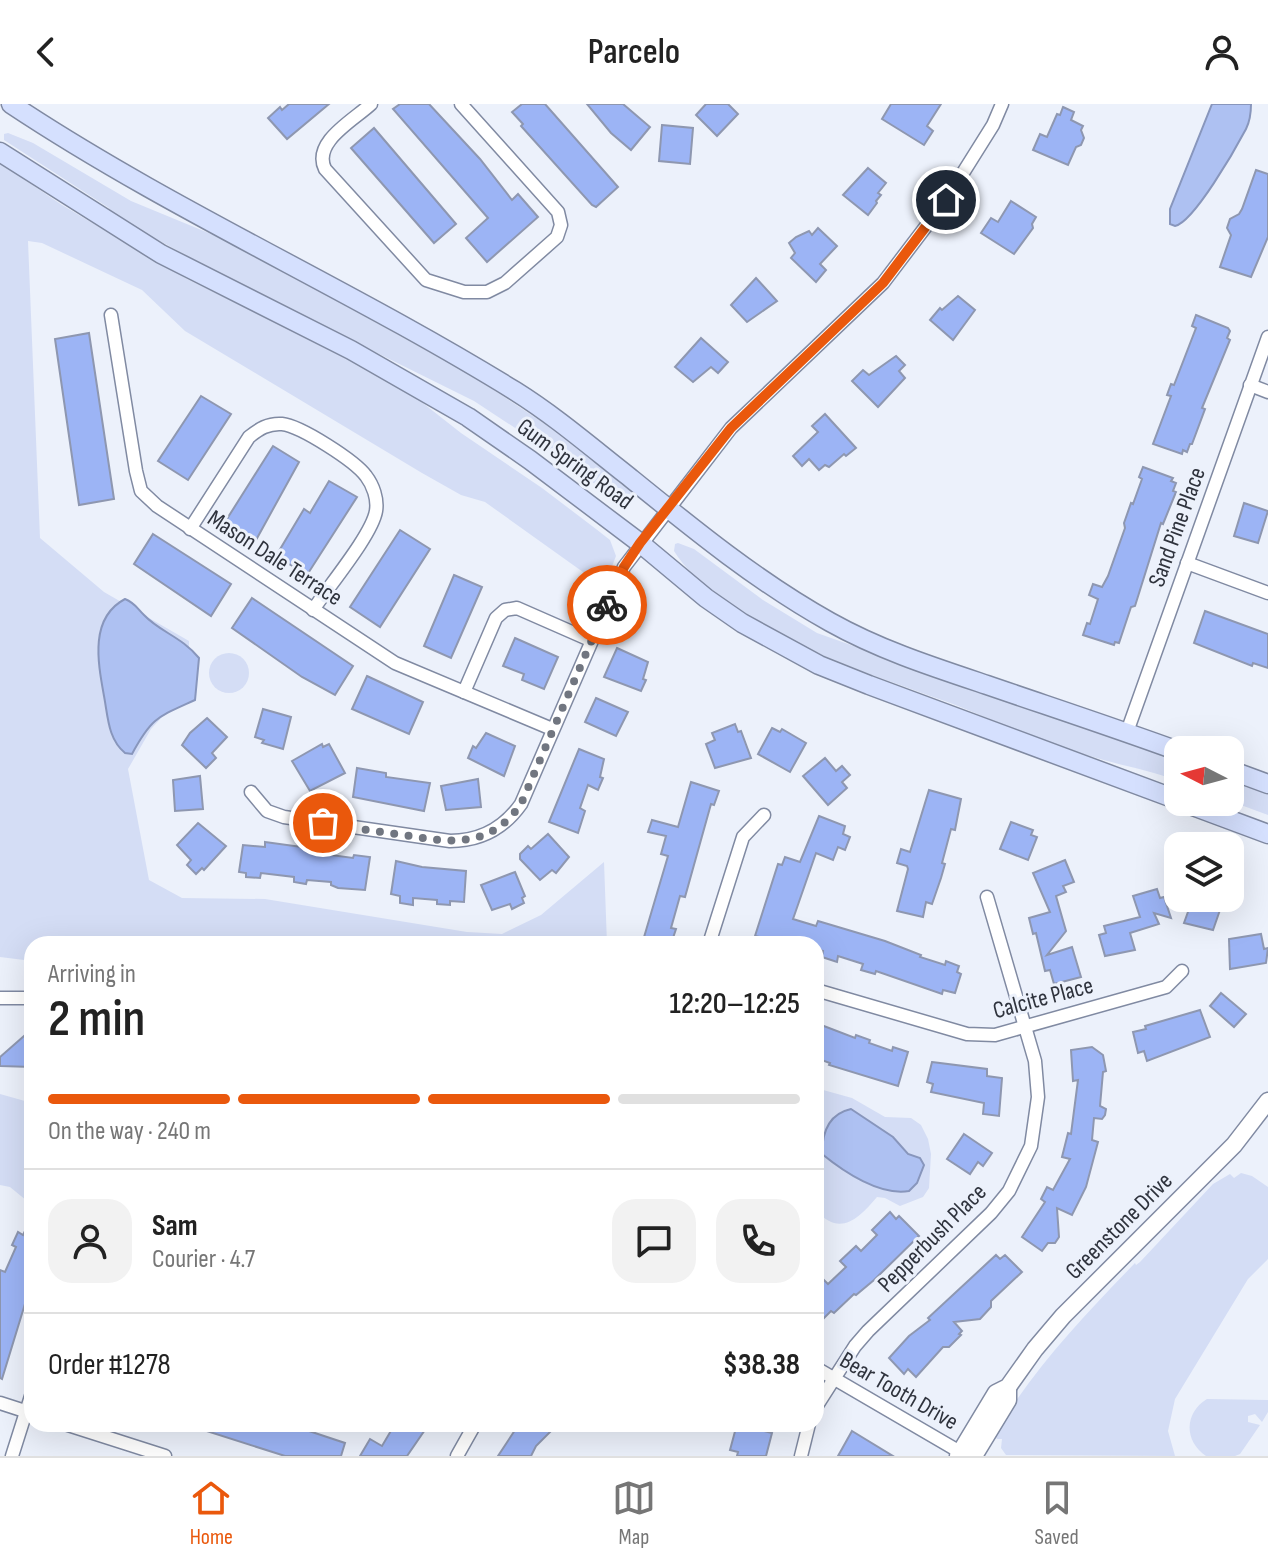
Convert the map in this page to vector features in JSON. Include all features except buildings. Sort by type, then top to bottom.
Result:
[{"type":"main road","name":"Gum Spring Road","points":[[11,104],[98,161],[356,299],[516,392],[560,422],[668,509],[789,597],[872,644],[1164,746]]},
{"type":"main road","name":"Gum Spring Road","points":[[0,152],[161,254],[351,350],[468,417],[530,460],[742,623],[819,665],[1164,795]]},
{"type":"main road","points":[[1244,775],[1268,784]]},
{"type":"main road","name":"Gum Spring Road","points":[[1220,816],[1268,834]]},
{"type":"street","points":[[371,104],[330,140],[322,156],[325,169],[426,280],[464,292],[487,292],[497,288],[557,237],[561,225],[558,212],[461,104]]},
{"type":"street","points":[[251,792],[267,811],[295,819],[433,840],[462,841],[490,833],[513,815],[521,804],[624,567],[640,543],[731,428],[883,283],[946,200],[993,125],[1002,104]]},
{"type":"street","name":"Mason Dale Terrace","points":[[111,315],[141,491],[190,529],[395,663],[552,729]]},
{"type":"street","name":"Sand Pine Place","points":[[1127,732],[1268,337]]},
{"type":"street","points":[[1250,385],[1268,392]]},
{"type":"street","points":[[190,529],[249,437],[263,427],[283,424],[299,429],[359,467],[375,492],[376,510],[368,530],[313,610]]},
{"type":"street","points":[[1187,563],[1268,593]]},
{"type":"street","points":[[464,692],[496,618],[505,610],[517,608],[590,640]]},
{"type":"street","points":[[712,936],[743,837],[764,815]]},
{"type":"street","name":"Pepperbush Place","points":[[824,1395],[868,1331],[991,1213],[1009,1191],[1031,1146],[1038,1097],[1035,1061],[987,897]]},
{"type":"street","name":"Calcite Place","points":[[824,992],[967,1034],[995,1035],[1166,987],[1182,971]]},
{"type":"street","points":[[0,998],[24,998]]},
{"type":"street","name":"Greenstone Drive","points":[[964,1455],[996,1393],[1008,1387],[1063,1316],[1234,1145],[1268,1101]]},
{"type":"street","name":"Bear Tooth Drive","points":[[824,1373],[964,1455]]},
{"type":"street","points":[[0,1403],[24,1410]]},
{"type":"street","points":[[12,1456],[24,1425]]},
{"type":"street","points":[[90,1432],[165,1456]]},
{"type":"street","points":[[457,1456],[470,1432]]},
{"type":"street","points":[[801,1456],[807,1432]]},
{"type":"shaded area","points":[[4,134],[33,143],[131,201],[228,241],[471,375],[563,436],[630,491],[633,500],[624,502],[614,498],[474,401],[250,290],[110,214],[109,208],[4,140]]},
{"type":"shaded area","points":[[0,163],[62,205],[187,279],[405,389],[610,540],[616,556],[604,587],[485,502],[461,495],[422,473],[185,331],[142,290],[42,243],[28,241],[40,538],[104,592],[189,641],[189,688],[151,729],[128,769],[149,880],[182,898],[265,899],[467,932],[502,934],[541,915],[604,862],[607,936],[24,936],[24,960],[0,957]]},
{"type":"shaded area","points":[[675,544],[694,549],[763,600],[817,633],[1164,756],[1164,777],[1056,745],[801,646],[727,604],[697,579],[674,551]]},
{"type":"shaded area","points":[[229,653],[243,659],[249,673],[243,687],[229,693],[215,687],[209,673],[215,659]]},
{"type":"shaded area","points":[[1244,783],[1268,791],[1268,815],[1244,806]]},
{"type":"shaded area","points":[[824,1090],[852,1098],[885,1117],[911,1118],[921,1125],[931,1154],[929,1188],[923,1197],[900,1206],[877,1197],[849,1222],[833,1223],[825,1218]]},
{"type":"shaded area","points":[[0,1094],[24,1101],[24,1198],[10,1187],[0,1185]]},
{"type":"shaded area","points":[[1241,1173],[1252,1176],[1268,1187],[1268,1259],[1248,1279],[1175,1399],[1168,1431],[1175,1456],[1006,1455],[1001,1448],[1002,1439],[994,1435],[1059,1345],[1213,1184],[1230,1174],[1234,1178]]},
{"type":"shaded area","points":[[1207,1399],[1268,1400],[1268,1412],[1262,1422],[1255,1414],[1248,1416],[1248,1422],[1260,1425],[1240,1454],[1206,1456],[1194,1443],[1191,1419],[1199,1405]]},
{"type":"water","points":[[1212,104],[1251,104],[1248,123],[1203,199],[1193,212],[1175,226],[1170,224],[1170,209]]},
{"type":"water","points":[[125,599],[199,658],[195,700],[172,710],[151,725],[132,754],[125,753],[119,747],[112,734],[99,656],[101,629],[106,618]]},
{"type":"water","points":[[851,1109],[893,1137],[908,1154],[920,1158],[924,1165],[917,1183],[909,1191],[898,1192],[875,1186],[824,1155],[824,1136],[828,1126]]},
{"type":"way so far","points":[[323,823],[433,840],[462,841],[490,833],[501,826],[521,804],[607,605]]},
{"type":"route","points":[[607,605],[624,567],[640,543],[731,428],[883,283],[946,200]]}]
